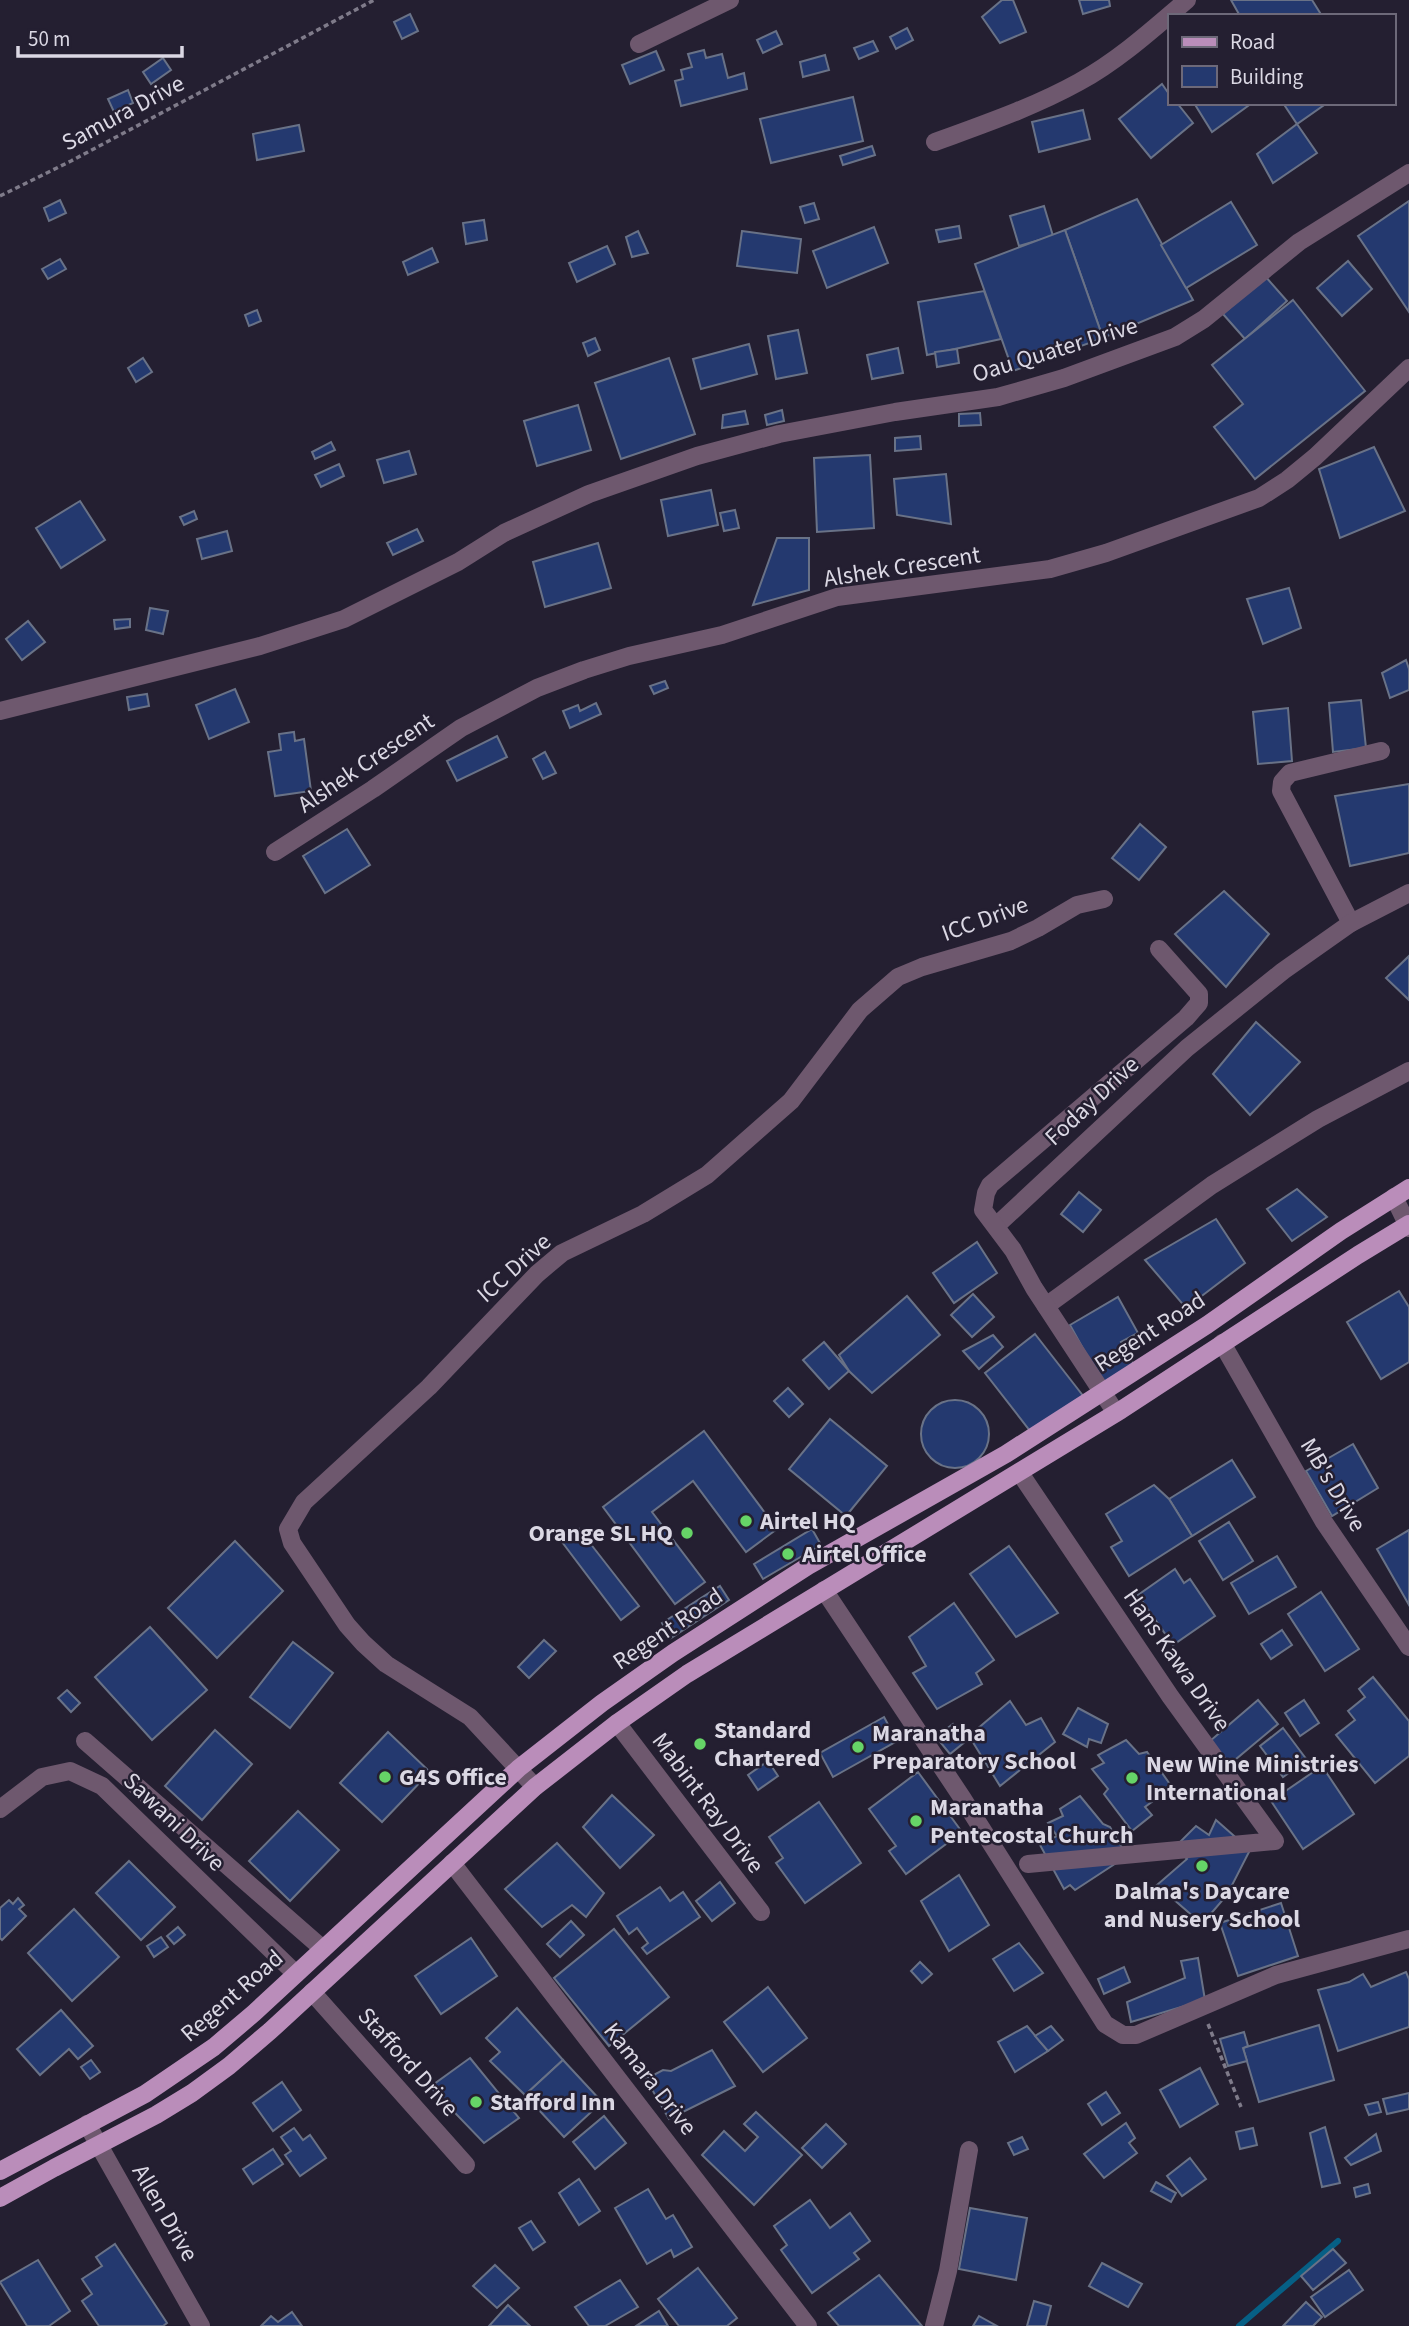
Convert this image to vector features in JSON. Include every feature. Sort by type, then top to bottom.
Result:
[{"type":"main road","name":"Regent Road","points":[[0,2171],[45,2149],[179,2073],[254,2013],[519,1768],[602,1703],[808,1566],[1006,1454],[1207,1325],[1401,1193]]},
{"type":"main road","name":"Regent Road","points":[[0,2198],[156,2115],[229,2066],[534,1787],[617,1723],[709,1660],[1020,1473],[1408,1226]]},
{"type":"main road","points":[[695,1639],[709,1660]]},
{"type":"street","points":[[639,44],[730,0]]},
{"type":"street","points":[[1171,14],[1187,0]]},
{"type":"street","points":[[935,142],[1042,100],[1081,81],[1135,45],[1168,16]]},
{"type":"street","name":"Oau Quater Drive","points":[[0,711],[260,646],[332,624],[458,562],[504,533],[589,494],[697,456],[779,434],[895,412],[998,397],[1064,378],[1175,337],[1215,311],[1299,242],[1409,173]]},
{"type":"street","name":"Alshek Crescent","points":[[275,852],[461,728],[537,688],[584,670],[629,656],[722,635],[837,597],[1050,569],[1106,553],[1259,498],[1315,457],[1409,368]]},
{"type":"street","points":[[1351,923],[1280,792],[1282,782],[1290,773],[1381,751]]},
{"type":"street","name":"Foday Drive","points":[[996,1226],[1187,1048],[1283,971],[1351,923],[1409,893]]},
{"type":"street","name":"ICC Drive","points":[[534,1787],[470,1717],[386,1664],[347,1625],[292,1543],[288,1529],[304,1502],[429,1387],[537,1274],[562,1253],[643,1214],[696,1181],[765,1125],[791,1101],[860,1010],[898,977],[922,967],[1011,941],[1077,905],[1104,899]]},
{"type":"street","points":[[1116,1413],[996,1226],[983,1210],[990,1185],[1186,1018],[1199,1003],[1199,994],[1159,949]]},
{"type":"street","points":[[1046,1306],[1212,1185],[1318,1119],[1409,1071]]},
{"type":"street","points":[[1401,1193],[1408,1226]]},
{"type":"street","name":"MB's Drive","points":[[1222,1343],[1324,1522],[1409,1647]]},
{"type":"street","name":"Hans Kawa Drive","points":[[1020,1473],[1170,1696],[1275,1841],[1028,1864]]},
{"type":"street","points":[[824,1590],[963,1799],[1105,2024],[1123,2035],[1136,2035],[1276,1975],[1409,1939]]},
{"type":"street","name":"Mabint Ray Drive","points":[[617,1723],[761,1912]]},
{"type":"street","points":[[85,1741],[323,1949]]},
{"type":"street","name":"Sawani Drive","points":[[0,1809],[42,1777],[69,1771],[102,1786],[296,1974]]},
{"type":"street","name":"Kamara Drive","points":[[452,1863],[808,2326]]},
{"type":"street","name":"Stafford Drive","points":[[312,1992],[467,2165]]},
{"type":"street","name":"Allen Drive","points":[[87,2124],[201,2326]]},
{"type":"street","points":[[934,2326],[948,2271],[969,2150]]},
{"type":"path","name":"Samura Drive","points":[[0,196],[374,0]]},
{"type":"path","points":[[1201,2005],[1241,2107]]},
{"type":"building","points":[[1002,0],[1013,0],[1026,32],[1000,43],[982,17]]},
{"type":"building","points":[[1079,0],[1109,0],[1110,6],[1083,14]]},
{"type":"building","points":[[1231,0],[1312,0],[1321,14],[1239,14]]},
{"type":"building","points":[[410,14],[418,31],[402,39],[394,22]]},
{"type":"building","points":[[907,28],[913,40],[896,49],[890,37]]},
{"type":"building","points":[[776,31],[782,44],[763,53],[757,40]]},
{"type":"building","points":[[873,41],[878,51],[859,59],[854,48]]},
{"type":"building","points":[[704,50],[706,58],[722,54],[728,78],[744,73],[747,89],[681,106],[675,81],[683,79],[681,70],[692,67],[688,54]]},
{"type":"building","points":[[656,51],[664,70],[630,84],[622,65]]},
{"type":"building","points":[[825,55],[829,70],[803,77],[800,62]]},
{"type":"building","points":[[163,58],[171,70],[151,84],[143,72]]},
{"type":"building","points":[[1162,84],[1168,93],[1168,105],[1179,105],[1193,123],[1151,158],[1119,119]]},
{"type":"building","points":[[128,90],[133,103],[114,112],[108,99]]},
{"type":"building","points":[[853,97],[863,141],[771,163],[760,119]]},
{"type":"building","points":[[1195,105],[1249,105],[1212,132]]},
{"type":"building","points":[[1284,105],[1324,105],[1297,124]]},
{"type":"building","points":[[1083,110],[1090,139],[1039,152],[1032,122]]},
{"type":"building","points":[[1297,124],[1317,153],[1273,183],[1257,154]]},
{"type":"building","points":[[299,125],[304,151],[257,160],[253,134]]},
{"type":"building","points":[[872,146],[875,155],[843,165],[840,156]]},
{"type":"building","points":[[1137,199],[1193,300],[1103,338],[1065,230]]},
{"type":"building","points":[[60,200],[66,213],[49,221],[44,208]]},
{"type":"building","points":[[1409,201],[1409,312],[1358,236]]},
{"type":"building","points":[[1231,202],[1257,245],[1186,288],[1161,245]]},
{"type":"building","points":[[814,203],[819,219],[805,223],[800,207]]},
{"type":"building","points":[[1044,206],[1053,236],[1019,246],[1010,216]]},
{"type":"building","points":[[484,220],[487,240],[466,244],[463,223]]},
{"type":"building","points":[[959,226],[961,238],[939,242],[936,230]]},
{"type":"building","points":[[874,227],[888,263],[827,288],[813,251]]},
{"type":"building","points":[[1065,230],[1103,338],[1013,371],[975,264]]},
{"type":"building","points":[[638,231],[648,253],[632,257],[626,237]]},
{"type":"building","points":[[742,231],[801,239],[797,273],[737,266]]},
{"type":"building","points":[[607,246],[615,264],[577,282],[569,263]]},
{"type":"building","points":[[432,248],[438,262],[408,275],[403,262]]},
{"type":"building","points":[[60,259],[66,269],[48,279],[42,269]]},
{"type":"building","points":[[1348,261],[1372,289],[1342,316],[1317,288]]},
{"type":"building","points":[[1265,276],[1287,301],[1245,339],[1223,314]]},
{"type":"building","points":[[984,291],[1001,339],[927,355],[918,302]]},
{"type":"building","points":[[1293,300],[1365,391],[1255,479],[1214,427],[1243,404],[1212,365]]},
{"type":"building","points":[[257,310],[261,321],[249,326],[245,315]]},
{"type":"building","points":[[798,330],[807,373],[776,379],[768,336]]},
{"type":"building","points":[[595,338],[600,350],[588,356],[583,343]]},
{"type":"building","points":[[749,344],[757,374],[701,389],[693,359]]},
{"type":"building","points":[[898,348],[903,373],[872,379],[867,355]]},
{"type":"building","points":[[957,349],[959,363],[937,367],[935,352]]},
{"type":"building","points":[[143,358],[152,372],[136,382],[128,368]]},
{"type":"building","points":[[669,358],[695,434],[621,459],[595,383]]},
{"type":"building","points":[[578,405],[591,450],[537,466],[524,421]]},
{"type":"building","points":[[782,410],[784,421],[767,425],[765,415]]},
{"type":"building","points":[[745,411],[748,424],[722,428],[723,415]]},
{"type":"building","points":[[980,413],[981,425],[959,426],[959,414]]},
{"type":"building","points":[[920,436],[921,449],[895,451],[895,438]]},
{"type":"building","points":[[331,442],[335,450],[315,459],[312,452]]},
{"type":"building","points":[[1374,447],[1405,511],[1340,538],[1319,469]]},
{"type":"building","points":[[409,451],[416,474],[384,483],[377,460]]},
{"type":"building","points":[[870,455],[874,528],[817,532],[814,458]]},
{"type":"building","points":[[339,464],[344,476],[321,487],[315,475]]},
{"type":"building","points":[[946,474],[951,524],[897,515],[894,479]]},
{"type":"building","points":[[711,490],[718,525],[668,536],[661,500]]},
{"type":"building","points":[[80,501],[105,540],[61,568],[36,528]]},
{"type":"building","points":[[735,510],[739,528],[724,531],[720,513]]},
{"type":"building","points":[[194,511],[197,519],[184,525],[180,517]]},
{"type":"building","points":[[417,529],[423,541],[393,555],[387,543]]},
{"type":"building","points":[[227,531],[232,551],[202,559],[197,539]]},
{"type":"building","points":[[777,538],[809,538],[809,590],[753,605]]},
{"type":"building","points":[[598,543],[611,588],[545,607],[533,562]]},
{"type":"building","points":[[1289,588],[1301,628],[1263,644],[1247,599]]},
{"type":"building","points":[[150,608],[168,611],[163,634],[146,630]]},
{"type":"building","points":[[130,619],[130,627],[115,629],[114,620]]},
{"type":"building","points":[[28,621],[45,642],[22,660],[6,639]]},
{"type":"building","points":[[1406,660],[1409,690],[1390,698],[1382,673]]},
{"type":"building","points":[[665,681],[668,688],[654,694],[650,686]]},
{"type":"building","points":[[235,689],[249,722],[209,739],[196,705]]},
{"type":"building","points":[[147,694],[149,706],[129,710],[127,697]]},
{"type":"building","points":[[1361,700],[1366,748],[1333,752],[1329,703]]},
{"type":"building","points":[[596,703],[601,714],[570,728],[563,711],[578,705],[580,711]]},
{"type":"building","points":[[1288,708],[1292,761],[1258,764],[1253,712]]},
{"type":"building","points":[[294,732],[295,741],[304,739],[311,791],[275,796],[268,752],[281,750],[279,734]]},
{"type":"building","points":[[497,736],[507,757],[457,781],[447,761]]},
{"type":"building","points":[[545,752],[556,773],[543,779],[533,759]]},
{"type":"building","points":[[1409,784],[1409,853],[1350,866],[1335,796]]},
{"type":"building","points":[[1140,824],[1166,847],[1139,880],[1112,858]]},
{"type":"building","points":[[347,829],[370,865],[325,893],[303,856]]},
{"type":"building","points":[[1224,891],[1269,934],[1226,987],[1175,934]]},
{"type":"building","points":[[1409,956],[1409,1000],[1386,978]]},
{"type":"building","points":[[1256,1022],[1300,1062],[1250,1115],[1213,1074]]},
{"type":"building","points":[[1297,1189],[1327,1217],[1292,1241],[1267,1209]]},
{"type":"building","points":[[1079,1192],[1101,1210],[1083,1232],[1061,1214]]},
{"type":"building","points":[[1216,1219],[1245,1263],[1186,1308],[1145,1260]]},
{"type":"building","points":[[977,1242],[997,1273],[954,1303],[933,1273]]},
{"type":"building","points":[[1399,1291],[1409,1307],[1409,1362],[1381,1379],[1347,1322]]},
{"type":"building","points":[[973,1294],[994,1317],[972,1337],[951,1315]]},
{"type":"building","points":[[907,1296],[940,1335],[872,1393],[849,1371],[839,1355]]},
{"type":"building","points":[[1118,1297],[1138,1333],[1121,1342],[1134,1365],[1102,1383],[1070,1325]]},
{"type":"building","points":[[1035,1334],[1084,1397],[1034,1436],[985,1373]]},
{"type":"building","points":[[993,1335],[1003,1347],[979,1369],[963,1351]]},
{"type":"building","points":[[824,1342],[849,1371],[829,1389],[803,1360]]},
{"type":"building","points":[[788,1388],[803,1404],[789,1417],[774,1401]]},
{"type":"building","points":[[955,1400],[968,1403],[979,1410],[986,1421],[989,1434],[986,1447],[979,1458],[968,1465],[955,1468],[942,1465],[931,1458],[924,1447],[921,1434],[924,1421],[931,1410],[942,1403]]},
{"type":"building","points":[[830,1419],[887,1466],[846,1516],[789,1469]]},
{"type":"building","name":"Airtel HQ","points":[[704,1431],[777,1529],[746,1552],[693,1481],[652,1512],[705,1582],[675,1604],[603,1507]]},
{"type":"building","points":[[1353,1444],[1378,1488],[1332,1516],[1306,1471]]},
{"type":"building","points":[[1232,1460],[1255,1497],[1192,1536],[1169,1499]]},
{"type":"building","points":[[1154,1485],[1169,1499],[1192,1536],[1129,1576],[1111,1547],[1122,1541],[1106,1514]]},
{"type":"building","points":[[1229,1522],[1253,1561],[1223,1580],[1199,1541]]},
{"type":"building","points":[[579,1529],[639,1606],[621,1620],[562,1542]]},
{"type":"building","name":"Airtel Office","points":[[812,1529],[821,1545],[763,1579],[754,1564]]},
{"type":"building","points":[[1409,1530],[1409,1605],[1377,1549]]},
{"type":"building","points":[[235,1541],[283,1591],[217,1658],[168,1608]]},
{"type":"building","points":[[1009,1546],[1058,1613],[1016,1637],[970,1574]]},
{"type":"building","points":[[1277,1556],[1296,1587],[1249,1614],[1231,1583]]},
{"type":"building","points":[[1175,1569],[1184,1583],[1190,1579],[1215,1616],[1173,1645],[1138,1595]]},
{"type":"building","points":[[720,1586],[729,1600],[671,1638],[662,1623]]},
{"type":"building","points":[[1321,1592],[1359,1649],[1325,1671],[1288,1614]]},
{"type":"building","points":[[954,1603],[994,1660],[976,1673],[982,1684],[937,1709],[913,1673],[926,1666],[909,1637]]},
{"type":"building","points":[[150,1627],[207,1690],[152,1740],[95,1677]]},
{"type":"building","points":[[1282,1630],[1292,1645],[1271,1659],[1261,1644]]},
{"type":"building","points":[[544,1640],[556,1651],[529,1678],[518,1667]]},
{"type":"building","points":[[293,1642],[333,1673],[290,1728],[250,1697]]},
{"type":"building","points":[[1373,1677],[1409,1721],[1409,1756],[1375,1783],[1336,1735],[1355,1720],[1348,1711],[1365,1697],[1359,1689]]},
{"type":"building","points":[[67,1690],[80,1703],[71,1712],[58,1698]]},
{"type":"building","points":[[1258,1700],[1278,1724],[1230,1764],[1210,1741]]},
{"type":"building","points":[[1304,1700],[1319,1723],[1300,1736],[1285,1713]]},
{"type":"building","points":[[1010,1701],[1026,1725],[1041,1718],[1055,1742],[1000,1786],[969,1736]]},
{"type":"building","points":[[1078,1708],[1108,1724],[1101,1743],[1089,1739],[1087,1747],[1063,1734]]},
{"type":"building","name":"Maranatha Preparatory School","points":[[884,1717],[897,1741],[833,1777],[820,1753]]},
{"type":"building","points":[[953,1724],[966,1741],[950,1754],[936,1737]]},
{"type":"building","points":[[1283,1728],[1307,1760],[1283,1777],[1260,1746]]},
{"type":"building","points":[[215,1730],[252,1764],[202,1820],[165,1786]]},
{"type":"building","name":"G4S Office","points":[[388,1732],[430,1772],[382,1822],[340,1783]]},
{"type":"building","name":"New Wine Ministries International","points":[[1126,1740],[1139,1754],[1147,1752],[1172,1787],[1145,1807],[1152,1815],[1132,1831],[1104,1794],[1108,1789],[1092,1769],[1104,1763],[1098,1755]]},
{"type":"building","points":[[768,1761],[778,1776],[758,1790],[748,1775]]},
{"type":"building","points":[[1322,1766],[1354,1814],[1303,1849],[1271,1801]]},
{"type":"building","name":"Maranatha Pentecostal Church","points":[[918,1772],[962,1832],[906,1874],[889,1851],[896,1846],[869,1809]]},
{"type":"building","points":[[612,1795],[654,1835],[620,1868],[583,1827]]},
{"type":"building","points":[[1080,1796],[1103,1824],[1110,1827],[1127,1856],[1075,1890],[1070,1885],[1064,1889],[1040,1845],[1057,1836],[1048,1823],[1063,1816],[1060,1809]]},
{"type":"building","points":[[819,1802],[861,1863],[805,1903],[776,1863],[783,1858],[769,1837]]},
{"type":"building","points":[[298,1811],[339,1850],[290,1901],[249,1861]]},
{"type":"building","name":"Dalma's Daycare and Nusery School","points":[[1216,1820],[1250,1850],[1227,1895],[1202,1924],[1157,1885],[1187,1859],[1176,1846],[1196,1826],[1209,1835]]},
{"type":"building","points":[[557,1843],[604,1893],[586,1917],[572,1905],[542,1927],[505,1889]]},
{"type":"building","points":[[129,1861],[175,1907],[141,1940],[96,1893]]},
{"type":"building","points":[[959,1875],[989,1925],[949,1951],[921,1901]]},
{"type":"building","points":[[720,1882],[735,1903],[712,1921],[696,1901]]},
{"type":"building","points":[[660,1887],[670,1901],[683,1892],[700,1917],[647,1954],[642,1948],[648,1943],[637,1928],[629,1934],[617,1916]]},
{"type":"building","points":[[18,1898],[24,1905],[19,1909],[26,1916],[2,1940],[0,1908],[9,1900],[13,1904]]},
{"type":"building","points":[[1281,1903],[1298,1956],[1238,1976],[1220,1923]]},
{"type":"building","points":[[74,1909],[119,1957],[72,2001],[28,1953]]},
{"type":"building","points":[[571,1921],[584,1935],[560,1957],[547,1944]]},
{"type":"building","points":[[178,1927],[185,1935],[174,1944],[167,1936]]},
{"type":"building","points":[[614,1929],[669,1997],[609,2046],[554,1978]]},
{"type":"building","points":[[161,1937],[168,1947],[154,1957],[147,1946]]},
{"type":"building","points":[[471,1938],[497,1976],[441,2014],[415,1976]]},
{"type":"building","points":[[1019,1943],[1043,1973],[1014,1991],[993,1959]]},
{"type":"building","points":[[1198,1958],[1205,2000],[1131,2022],[1127,2002],[1185,1978],[1181,1961]]},
{"type":"building","points":[[920,1962],[932,1974],[922,1983],[911,1971]]},
{"type":"building","points":[[1124,1967],[1130,1982],[1104,1994],[1098,1979]]},
{"type":"building","points":[[1406,1972],[1409,1979],[1409,2027],[1338,2051],[1318,1990],[1349,1982],[1363,1974],[1371,1987]]},
{"type":"building","points":[[768,1987],[807,2038],[763,2072],[724,2022]]},
{"type":"building","points":[[517,2008],[563,2060],[525,2095],[490,2061],[500,2052],[486,2038]]},
{"type":"building","points":[[61,2010],[93,2046],[78,2059],[69,2049],[40,2075],[17,2049]]},
{"type":"building","points":[[1319,2025],[1334,2080],[1259,2102],[1243,2048]]},
{"type":"building","points":[[1027,2026],[1048,2051],[1015,2072],[998,2042]]},
{"type":"building","points":[[1051,2026],[1063,2040],[1048,2051],[1035,2036]]},
{"type":"building","points":[[1244,2032],[1248,2046],[1243,2048],[1247,2061],[1228,2066],[1220,2039]]},
{"type":"building","points":[[712,2050],[735,2086],[669,2119],[646,2079],[663,2070],[671,2071]]},
{"type":"building","name":"Stafford Inn","points":[[470,2058],[519,2118],[484,2143],[430,2087]]},
{"type":"building","points":[[91,2060],[100,2072],[90,2079],[81,2067]]},
{"type":"building","points":[[563,2060],[602,2102],[564,2137],[525,2095]]},
{"type":"building","points":[[1200,2068],[1218,2104],[1180,2127],[1160,2090]]},
{"type":"building","points":[[282,2082],[301,2110],[273,2131],[253,2103]]},
{"type":"building","points":[[1106,2092],[1120,2113],[1102,2125],[1088,2104]]},
{"type":"building","points":[[1409,2093],[1409,2109],[1387,2114],[1383,2099]]},
{"type":"building","points":[[1378,2102],[1381,2112],[1369,2115],[1365,2105]]},
{"type":"building","points":[[756,2112],[802,2155],[754,2205],[702,2155],[724,2131],[745,2151],[758,2137],[744,2124]]},
{"type":"building","points":[[604,2116],[626,2143],[595,2169],[573,2142]]},
{"type":"building","points":[[1126,2123],[1135,2138],[1129,2143],[1137,2153],[1104,2178],[1084,2154]]},
{"type":"building","points":[[826,2124],[846,2144],[822,2168],[802,2148]]},
{"type":"building","points":[[1325,2127],[1340,2183],[1322,2187],[1310,2133]]},
{"type":"building","points":[[294,2128],[303,2140],[310,2135],[326,2158],[300,2176],[285,2155],[291,2151],[281,2137]]},
{"type":"building","points":[[1253,2128],[1257,2145],[1240,2149],[1236,2132]]},
{"type":"building","points":[[1376,2134],[1381,2151],[1351,2165],[1345,2158]]},
{"type":"building","points":[[1022,2137],[1028,2149],[1014,2155],[1008,2143]]},
{"type":"building","points":[[273,2149],[283,2164],[253,2184],[243,2169]]},
{"type":"building","points":[[1190,2158],[1206,2179],[1182,2196],[1167,2176]]},
{"type":"building","points":[[579,2179],[600,2211],[579,2225],[559,2193]]},
{"type":"building","points":[[1156,2182],[1176,2193],[1171,2202],[1151,2191]]},
{"type":"building","points":[[1368,2184],[1370,2193],[1356,2197],[1354,2188]]},
{"type":"building","points":[[648,2189],[666,2219],[673,2215],[692,2247],[674,2257],[671,2250],[647,2264],[615,2208]]},
{"type":"building","points":[[810,2200],[830,2228],[850,2213],[870,2241],[854,2253],[859,2259],[812,2293],[781,2250],[787,2245],[774,2226]]},
{"type":"building","points":[[970,2208],[1027,2218],[1016,2280],[959,2269]]},
{"type":"building","points":[[531,2221],[545,2242],[533,2250],[519,2228]]},
{"type":"building","points":[[115,2244],[167,2323],[163,2326],[99,2326],[82,2301],[92,2294],[82,2279],[102,2266],[96,2257]]},
{"type":"building","points":[[1333,2249],[1346,2263],[1313,2290],[1301,2276]]},
{"type":"building","points":[[38,2260],[70,2311],[49,2326],[27,2326],[0,2282]]},
{"type":"building","points":[[1102,2263],[1142,2284],[1128,2307],[1089,2286]]},
{"type":"building","points":[[495,2265],[519,2288],[497,2308],[473,2286]]},
{"type":"building","points":[[698,2268],[737,2318],[727,2326],[679,2326],[658,2299]]},
{"type":"building","points":[[1349,2270],[1363,2290],[1325,2317],[1311,2297]]},
{"type":"building","points":[[879,2275],[922,2326],[839,2326],[828,2313]]},
{"type":"building","points":[[620,2280],[638,2307],[605,2326],[589,2326],[575,2307]]},
{"type":"building","points":[[1034,2301],[1051,2306],[1046,2326],[1027,2326]]},
{"type":"building","points":[[1306,2302],[1322,2317],[1313,2326],[1283,2326]]},
{"type":"building","points":[[508,2305],[530,2326],[489,2326]]},
{"type":"building","points":[[659,2311],[668,2326],[636,2326]]},
{"type":"building","points":[[292,2312],[302,2326],[261,2326],[271,2316],[278,2322]]},
{"type":"building","points":[[979,2316],[997,2326],[973,2326]]},
{"type":"waterway","points":[[1239,2326],[1338,2241]]},
{"type":"place","name":"Airtel HQ","points":[[746,1521]]},
{"type":"place","name":"Orange SL HQ","points":[[687,1533]]},
{"type":"place","name":"Airtel Office","points":[[788,1554]]},
{"type":"place","name":"Standard Chartered","points":[[700,1744]]},
{"type":"place","name":"Maranatha Preparatory School","points":[[858,1747]]},
{"type":"place","name":"G4S Office","points":[[385,1777]]},
{"type":"place","name":"New Wine Ministries International","points":[[1132,1778]]},
{"type":"place","name":"Maranatha Pentecostal Church","points":[[916,1821]]},
{"type":"place","name":"Dalma's Daycare and Nusery School","points":[[1202,1866]]},
{"type":"place","name":"Stafford Inn","points":[[476,2102]]}]
